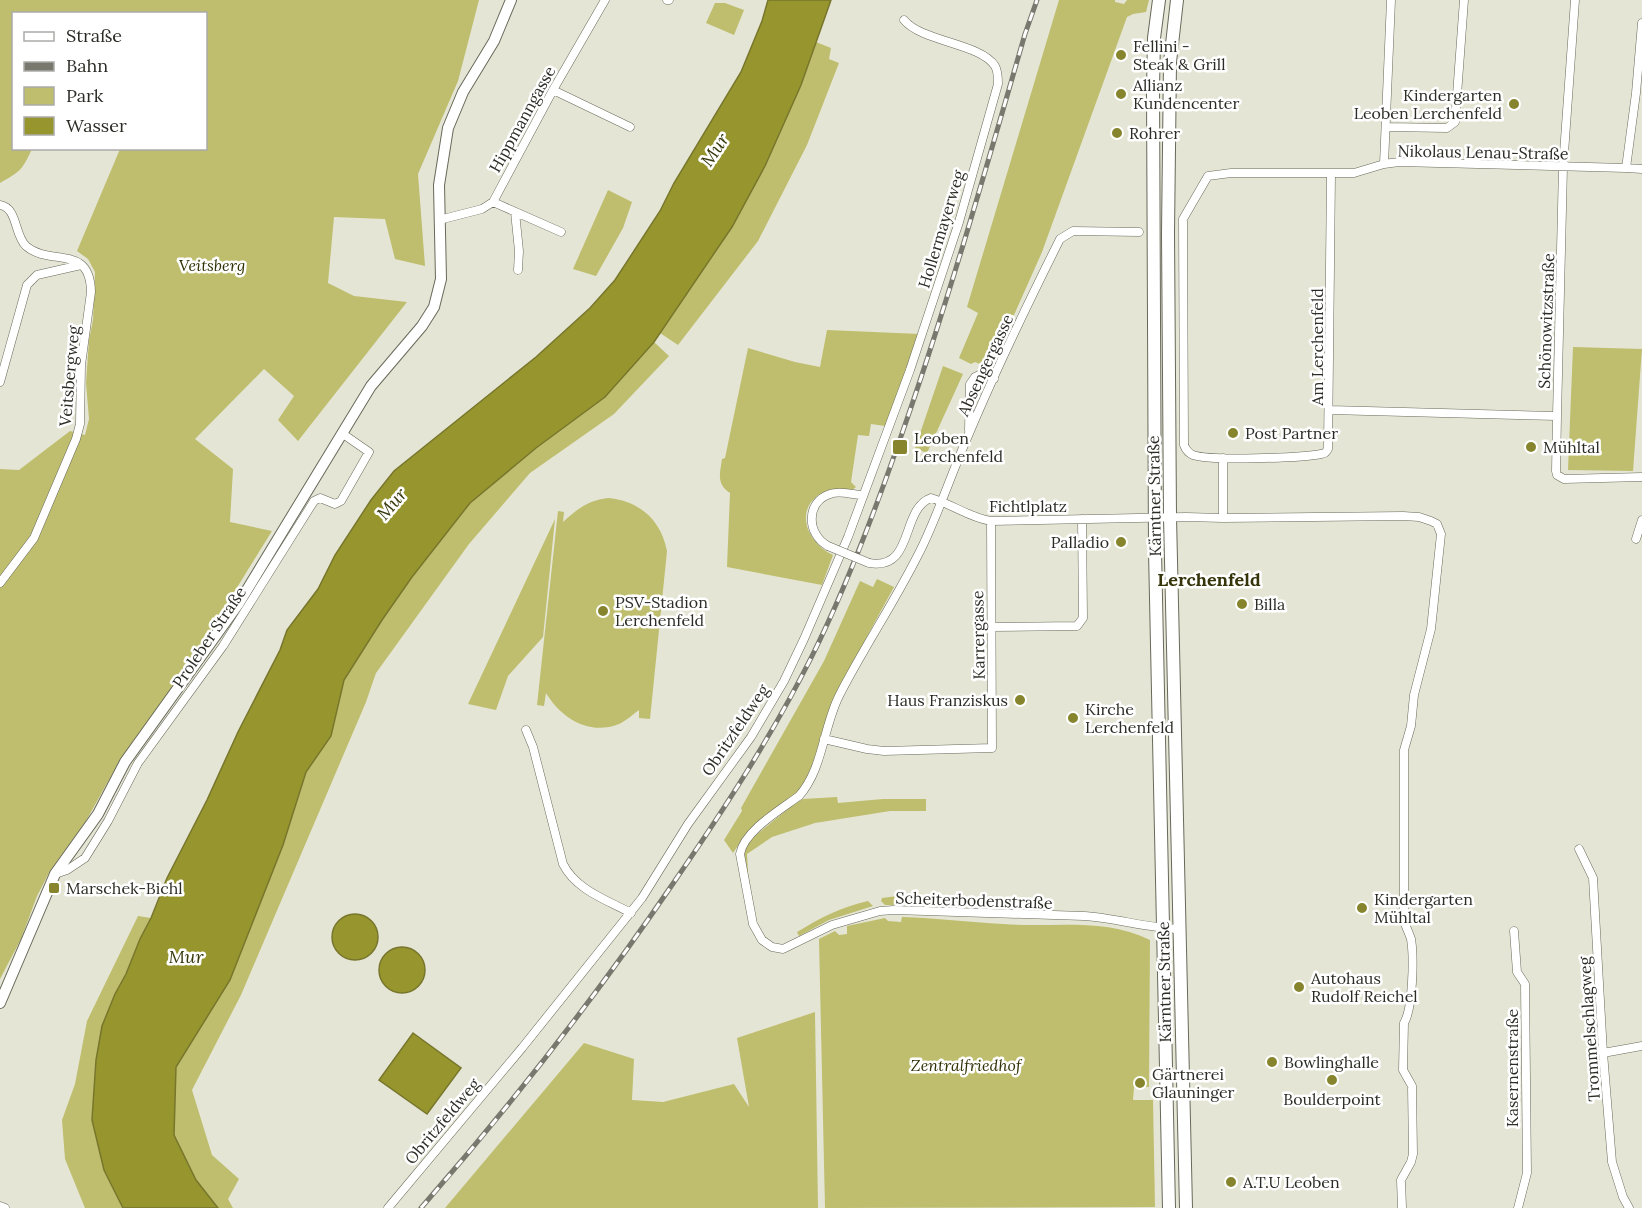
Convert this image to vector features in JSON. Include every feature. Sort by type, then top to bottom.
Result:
[{"type":"main road","name":"Proleber Straße","points":[[0,1004],[55,874],[98,814],[125,762],[238,603],[371,386],[422,326],[434,307],[441,279],[439,220],[441,164],[448,128],[463,92],[494,41],[511,0]]},
{"type":"main road","name":"Kärntner Straße","points":[[1159,0],[1154,38],[1153,88],[1157,818],[1163,928],[1169,1208]]},
{"type":"main road","name":"Kärntner Straße","points":[[1177,0],[1170,62],[1168,233],[1170,517],[1186,1208]]},
{"type":"street","name":"Hippmanngasse","points":[[493,202],[553,90],[605,0]]},
{"type":"street","points":[[1384,164],[1391,0]]},
{"type":"street","points":[[1387,127],[1447,128],[1455,122],[1464,0]]},
{"type":"street","name":"Schönowitzstraße","points":[[1575,0],[1563,167],[1556,471],[1560,478],[1564,479],[1642,477]]},
{"type":"street","name":"Hollermayerweg","points":[[862,495],[878,458],[936,296],[998,84],[997,69],[987,59],[938,37],[910,28],[904,20]]},
{"type":"street","points":[[1642,23],[1626,168],[1642,169]]},
{"type":"street","points":[[553,90],[630,127]]},
{"type":"street","name":"Nikolaus Lenau-Straße","points":[[1183,219],[1203,182],[1211,174],[1354,173],[1399,162],[1626,168]]},
{"type":"street","name":"Am Lerchenfeld","points":[[1183,219],[1184,445],[1187,451],[1193,455],[1223,458],[1323,454],[1329,448],[1331,174]]},
{"type":"street","points":[[439,220],[482,209],[493,202],[561,232]]},
{"type":"street","points":[[0,205],[10,210],[20,238],[34,251],[68,258],[82,265]]},
{"type":"street","points":[[514,212],[519,251],[518,270]]},
{"type":"street","name":"Absengergasse","points":[[824,739],[827,723],[839,696],[922,548],[969,434],[1060,238],[1072,231],[1139,232]]},
{"type":"street","points":[[0,382],[27,285],[37,275],[82,265]]},
{"type":"street","name":"Veitsbergweg","points":[[0,583],[34,538],[76,439],[80,424],[81,365],[91,292],[91,281],[82,265]]},
{"type":"street","points":[[969,434],[970,384],[975,377],[983,373],[994,378]]},
{"type":"street","points":[[1330,410],[1557,416]]},
{"type":"street","name":"Proleber Straße","points":[[55,874],[68,870],[85,858],[104,829],[138,763],[223,646],[314,501],[320,498],[335,504],[341,501],[369,452],[343,434]]},
{"type":"street","points":[[1223,458],[1223,518]]},
{"type":"street","points":[[862,495],[830,494],[816,506],[811,517],[813,529],[819,540],[868,563],[882,563],[898,553],[919,504],[931,498],[943,501]]},
{"type":"street","name":"Obritzfeldweg","points":[[387,1208],[522,1048],[631,913],[653,883],[688,824],[751,736],[784,681],[827,588],[862,495]]},
{"type":"street","name":"Fichtlplatz","points":[[943,501],[981,519],[991,521],[1155,517]]},
{"type":"street","points":[[1155,517],[1403,516],[1425,519],[1437,524],[1440,529],[1431,629],[1414,694],[1412,726],[1404,750],[1404,921],[1411,940],[1412,998],[1404,1023],[1403,1070],[1412,1086],[1413,1154],[1401,1180],[1402,1208]]},
{"type":"street","name":"Fichtlplatz","points":[[991,627],[1077,626],[1080,623],[1083,618],[1082,519]]},
{"type":"street","points":[[1636,538],[1642,520]]},
{"type":"street","name":"Karrergasse","points":[[824,739],[884,751],[992,748],[991,521]]},
{"type":"street","points":[[526,730],[568,875],[581,887],[631,913]]},
{"type":"street","name":"Scheiterbodenstraße","points":[[824,739],[806,789],[748,835],[742,845],[740,854],[744,883],[753,924],[762,940],[772,947],[783,949],[832,925],[880,911],[894,910],[1093,916],[1163,928],[1179,928]]},
{"type":"street","name":"Trommelschlagweg","points":[[1579,849],[1593,878],[1612,1162],[1623,1197],[1629,1208]]},
{"type":"street","name":"Kasernenstraße","points":[[1515,931],[1517,972],[1525,984],[1526,995],[1527,1173],[1518,1208]]},
{"type":"street","points":[[1603,1053],[1642,1046]]},
{"type":"street","points":[[0,1206],[5,1208]]},
{"type":"green space","name":"Veitsberg","points":[[0,0],[479,0],[458,81],[418,174],[425,266],[395,259],[385,219],[334,217],[328,283],[354,296],[407,302],[298,441],[278,420],[294,396],[264,369],[195,439],[233,469],[230,522],[272,531],[181,676],[116,767],[86,821],[50,871],[37,896],[21,939],[0,979],[0,469],[19,470],[70,431],[85,435],[89,419],[86,383],[93,320],[95,272],[88,259],[77,251],[120,150],[207,150],[207,12],[12,12],[12,150],[32,150],[20,169],[0,183]]},
{"type":"green space","points":[[1059,0],[1115,0],[1115,2],[1124,4],[1127,0],[1149,0],[1146,12],[1127,17],[1042,252],[990,369],[959,358],[978,313],[967,307]]},
{"type":"green space","points":[[715,3],[725,3],[744,10],[734,35],[706,23]]},
{"type":"green space","points":[[816,42],[831,48],[829,59],[839,63],[807,145],[758,241],[678,345],[660,333],[732,227],[765,166],[801,85]]},
{"type":"green space","points":[[608,190],[632,202],[623,228],[596,276],[573,269]]},
{"type":"green space","points":[[827,330],[920,334],[885,426],[871,424],[869,436],[858,435],[851,482],[856,487],[852,490],[827,490],[814,499],[808,507],[806,516],[810,534],[824,550],[833,555],[822,585],[727,567],[730,493],[723,486],[720,474],[748,348],[820,367]]},
{"type":"green space","points":[[654,342],[669,356],[614,414],[530,473],[469,544],[376,673],[366,702],[241,995],[192,1090],[212,1155],[239,1179],[228,1199],[233,1208],[218,1208],[196,1180],[174,1135],[176,1067],[230,980],[283,845],[306,772],[331,736],[344,680],[412,577],[470,503],[536,448],[605,397]]},
{"type":"green space","points":[[1573,347],[1642,349],[1633,471],[1568,470]]},
{"type":"green space","points":[[943,366],[963,374],[927,453],[915,448]]},
{"type":"green space","points":[[608,498],[630,503],[647,514],[660,530],[667,551],[650,719],[639,718],[639,710],[619,724],[597,728],[568,717],[546,693],[544,706],[537,705],[558,511],[564,512],[563,522],[584,506]]},
{"type":"green space","points":[[555,519],[543,637],[508,676],[496,710],[468,704]]},
{"type":"green space","points":[[877,579],[894,587],[833,701],[809,775],[800,791],[745,835],[733,853],[724,840],[824,661],[860,581],[873,587]]},
{"type":"green space","points":[[837,797],[838,803],[883,799],[926,799],[926,811],[890,811],[815,823],[772,837],[747,854],[753,904],[750,905],[742,854],[745,844],[803,799]]},
{"type":"green space","points":[[921,893],[922,905],[885,905],[881,901],[882,898]]},
{"type":"green space","points":[[868,901],[873,906],[829,920],[799,936],[797,932],[849,906]]},
{"type":"green space","points":[[138,916],[151,918],[115,994],[96,1060],[104,1170],[123,1208],[85,1208],[65,1159],[62,1120],[75,1084],[87,1021]]},
{"type":"green space","name":"Zentralfriedhof","points":[[902,917],[1021,925],[1096,926],[1115,928],[1150,940],[1149,1087],[1134,1087],[1133,1100],[1153,1100],[1155,1207],[825,1208],[819,939],[835,931],[839,935],[847,934],[847,926],[885,918],[888,921],[901,922]]},
{"type":"green space","points":[[815,1012],[818,1208],[445,1208],[584,1043],[634,1059],[632,1100],[663,1102],[734,1084],[749,1107],[737,1038]]},
{"type":"water","name":"Mur","points":[[768,0],[831,0],[801,85],[765,166],[732,227],[654,342],[605,397],[536,448],[470,503],[412,577],[344,680],[331,736],[306,772],[283,845],[230,980],[176,1067],[174,1135],[196,1180],[218,1208],[123,1208],[104,1170],[92,1120],[96,1060],[102,1026],[167,878],[280,650],[287,630],[318,589],[335,555],[371,500],[394,471],[536,357],[590,308],[615,280],[660,211],[674,183],[741,72]]},
{"type":"water","points":[[355,914],[371,921],[378,937],[371,953],[355,960],[339,953],[332,937],[339,921]]},
{"type":"water","points":[[402,947],[418,954],[425,970],[418,986],[402,993],[386,986],[379,970],[386,954]]},
{"type":"water","points":[[413,1033],[461,1068],[427,1114],[379,1080]]},
{"type":"railway","points":[[421,1208],[551,1050],[643,927],[746,773],[812,656],[858,552],[916,394],[1037,0]]},
{"type":"place","name":"Fellini - Steak & Grill","points":[[1121,55]]},
{"type":"place","name":"Allianz Kundencenter","points":[[1121,94]]},
{"type":"place","name":"Kindergarten Leoben Lerchenfeld","points":[[1514,104]]},
{"type":"place","name":"Rohrer","points":[[1117,133]]},
{"type":"place","name":"Post Partner","points":[[1233,433]]},
{"type":"place","name":"Leoben Lerchenfeld","points":[[900,447]]},
{"type":"place","name":"Mühltal","points":[[1531,447]]},
{"type":"place","name":"Palladio","points":[[1121,542]]},
{"type":"place","name":"Billa","points":[[1242,604]]},
{"type":"place","name":"PSV-Stadion Lerchenfeld","points":[[603,611]]},
{"type":"place","name":"Haus Franziskus","points":[[1020,700]]},
{"type":"place","name":"Kirche Lerchenfeld","points":[[1073,718]]},
{"type":"place","name":"Marschek-Bichl","points":[[54,888]]},
{"type":"place","name":"Kindergarten Mühltal","points":[[1362,908]]},
{"type":"place","name":"Autohaus Rudolf Reichel","points":[[1299,987]]},
{"type":"place","name":"Bowlinghalle","points":[[1272,1062]]},
{"type":"place","name":"Boulderpoint","points":[[1332,1080]]},
{"type":"place","name":"Gärtnerei Glauninger","points":[[1140,1083]]},
{"type":"place","name":"A.T.U Leoben","points":[[1231,1182]]},
{"type":"district","name":"Lerchenfeld","points":[[1209,580]]}]
